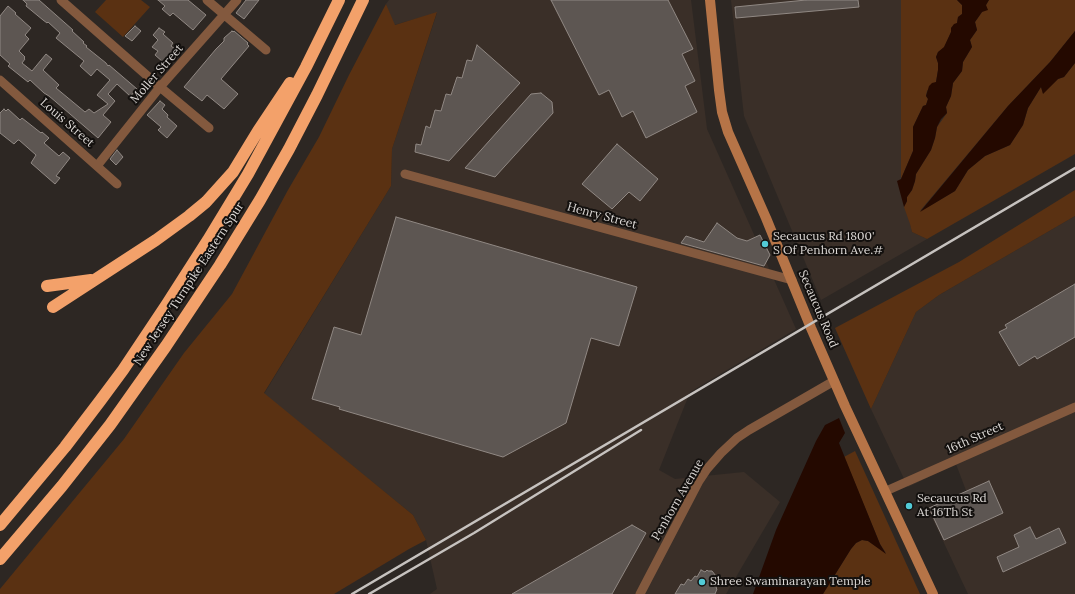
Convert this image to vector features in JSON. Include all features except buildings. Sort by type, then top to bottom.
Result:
[{"type":"highway","name":"New Jersey Turnpike Eastern Spur","points":[[0,525],[57,457],[96,406],[123,370],[167,304],[245,179],[280,116],[339,0]]},
{"type":"highway","name":"New Jersey Turnpike Eastern Spur","points":[[0,559],[62,486],[110,425],[170,340],[220,265],[260,200],[298,132],[363,0]]},
{"type":"highway","points":[[53,307],[156,240],[189,216],[220,188],[238,165],[258,131],[322,36]]},
{"type":"highway","points":[[47,286],[96,279]]},
{"type":"main road","name":"Secaucus Road","points":[[710,0],[719,90],[722,112],[728,132],[766,218],[834,381],[933,594]]},
{"type":"street","points":[[60,0],[209,128]]},
{"type":"street","points":[[208,0],[266,50]]},
{"type":"street","name":"Moller Street","points":[[97,166],[160,87],[237,0]]},
{"type":"street","name":"Louis Street","points":[[0,80],[117,184]]},
{"type":"street","name":"Henry Street","points":[[405,174],[792,280]]},
{"type":"street","name":"Penhorn Avenue","points":[[640,594],[700,481],[721,453],[737,438],[749,430],[834,381]]},
{"type":"street","name":"16th Street","points":[[886,491],[1075,407]]},
{"type":"shaded area","points":[[106,0],[141,0],[150,7],[123,37],[95,12]]},
{"type":"shaded area","points":[[389,0],[691,0],[707,129],[796,329],[690,392],[659,470],[675,479],[744,472],[780,502],[726,594],[430,594],[437,589],[426,540],[413,515],[264,394],[391,186],[392,149],[437,13],[394,25],[386,4]]},
{"type":"shaded area","points":[[731,0],[901,0],[901,185],[912,232],[927,239],[821,300],[744,116]]},
{"type":"shaded area","points":[[901,0],[957,0],[962,5],[962,14],[958,17],[957,23],[951,28],[951,32],[944,48],[938,52],[936,57],[938,70],[936,82],[927,91],[926,96],[928,99],[926,105],[923,106],[913,127],[913,151],[901,179]]},
{"type":"shaded area","points":[[957,0],[989,0],[986,5],[988,10],[982,12],[975,22],[977,30],[970,40],[972,47],[963,62],[962,71],[953,83],[951,96],[946,107],[947,113],[941,119],[937,127],[931,150],[916,174],[912,190],[907,197],[904,207],[897,181],[901,179],[913,151],[913,127],[923,106],[926,105],[928,99],[926,96],[929,86],[936,82],[938,63],[936,57],[938,52],[944,47],[951,32],[951,28],[957,23],[958,17],[962,14],[962,5]]},
{"type":"shaded area","points":[[989,0],[1075,0],[1075,31],[1050,62],[1008,106],[920,211],[955,191],[968,170],[985,156],[1010,145],[1023,125],[1028,108],[1041,87],[1043,93],[1058,79],[1064,77],[1075,63],[1075,154],[927,239],[912,232],[904,207],[907,197],[912,190],[916,174],[931,150],[937,127],[947,113],[946,107],[951,96],[953,83],[962,71],[963,62],[972,47],[970,40],[977,30],[975,22]]},
{"type":"shaded area","points":[[386,4],[395,25],[437,12],[392,149],[391,186],[264,393],[413,515],[426,540],[334,594],[0,594],[0,589],[124,439],[184,353],[232,294],[288,190],[319,137]]},
{"type":"shaded area","points":[[1075,31],[1075,63],[1064,77],[1058,79],[1043,94],[1041,87],[1028,108],[1023,125],[1010,145],[985,156],[968,170],[955,191],[920,212],[1008,106],[1050,62]]},
{"type":"shaded area","points":[[1075,190],[1075,216],[939,295],[916,312],[871,409],[835,328],[959,262]]},
{"type":"shaded area","points":[[1075,216],[1075,594],[968,594],[929,511],[967,493],[956,464],[908,487],[871,409],[916,312],[939,295]]},
{"type":"shaded area","points":[[839,418],[845,433],[839,443],[880,544],[886,554],[868,541],[862,540],[856,543],[851,549],[823,594],[753,594],[776,530],[816,441],[825,425]]},
{"type":"shaded area","points":[[855,451],[920,594],[823,594],[856,543],[862,540],[868,541],[886,553],[880,544],[844,457]]},
{"type":"railway","points":[[352,594],[1075,168]]},
{"type":"railway","points":[[369,594],[474,533],[641,430]]},
{"type":"place","name":"Secaucus Rd 1800' S Of Penhorn Ave.#","points":[[765,244]]},
{"type":"place","name":"Secaucus Rd At 16Th St","points":[[909,506]]},
{"type":"place","name":"Shree Swaminarayan Temple","points":[[702,582]]}]
